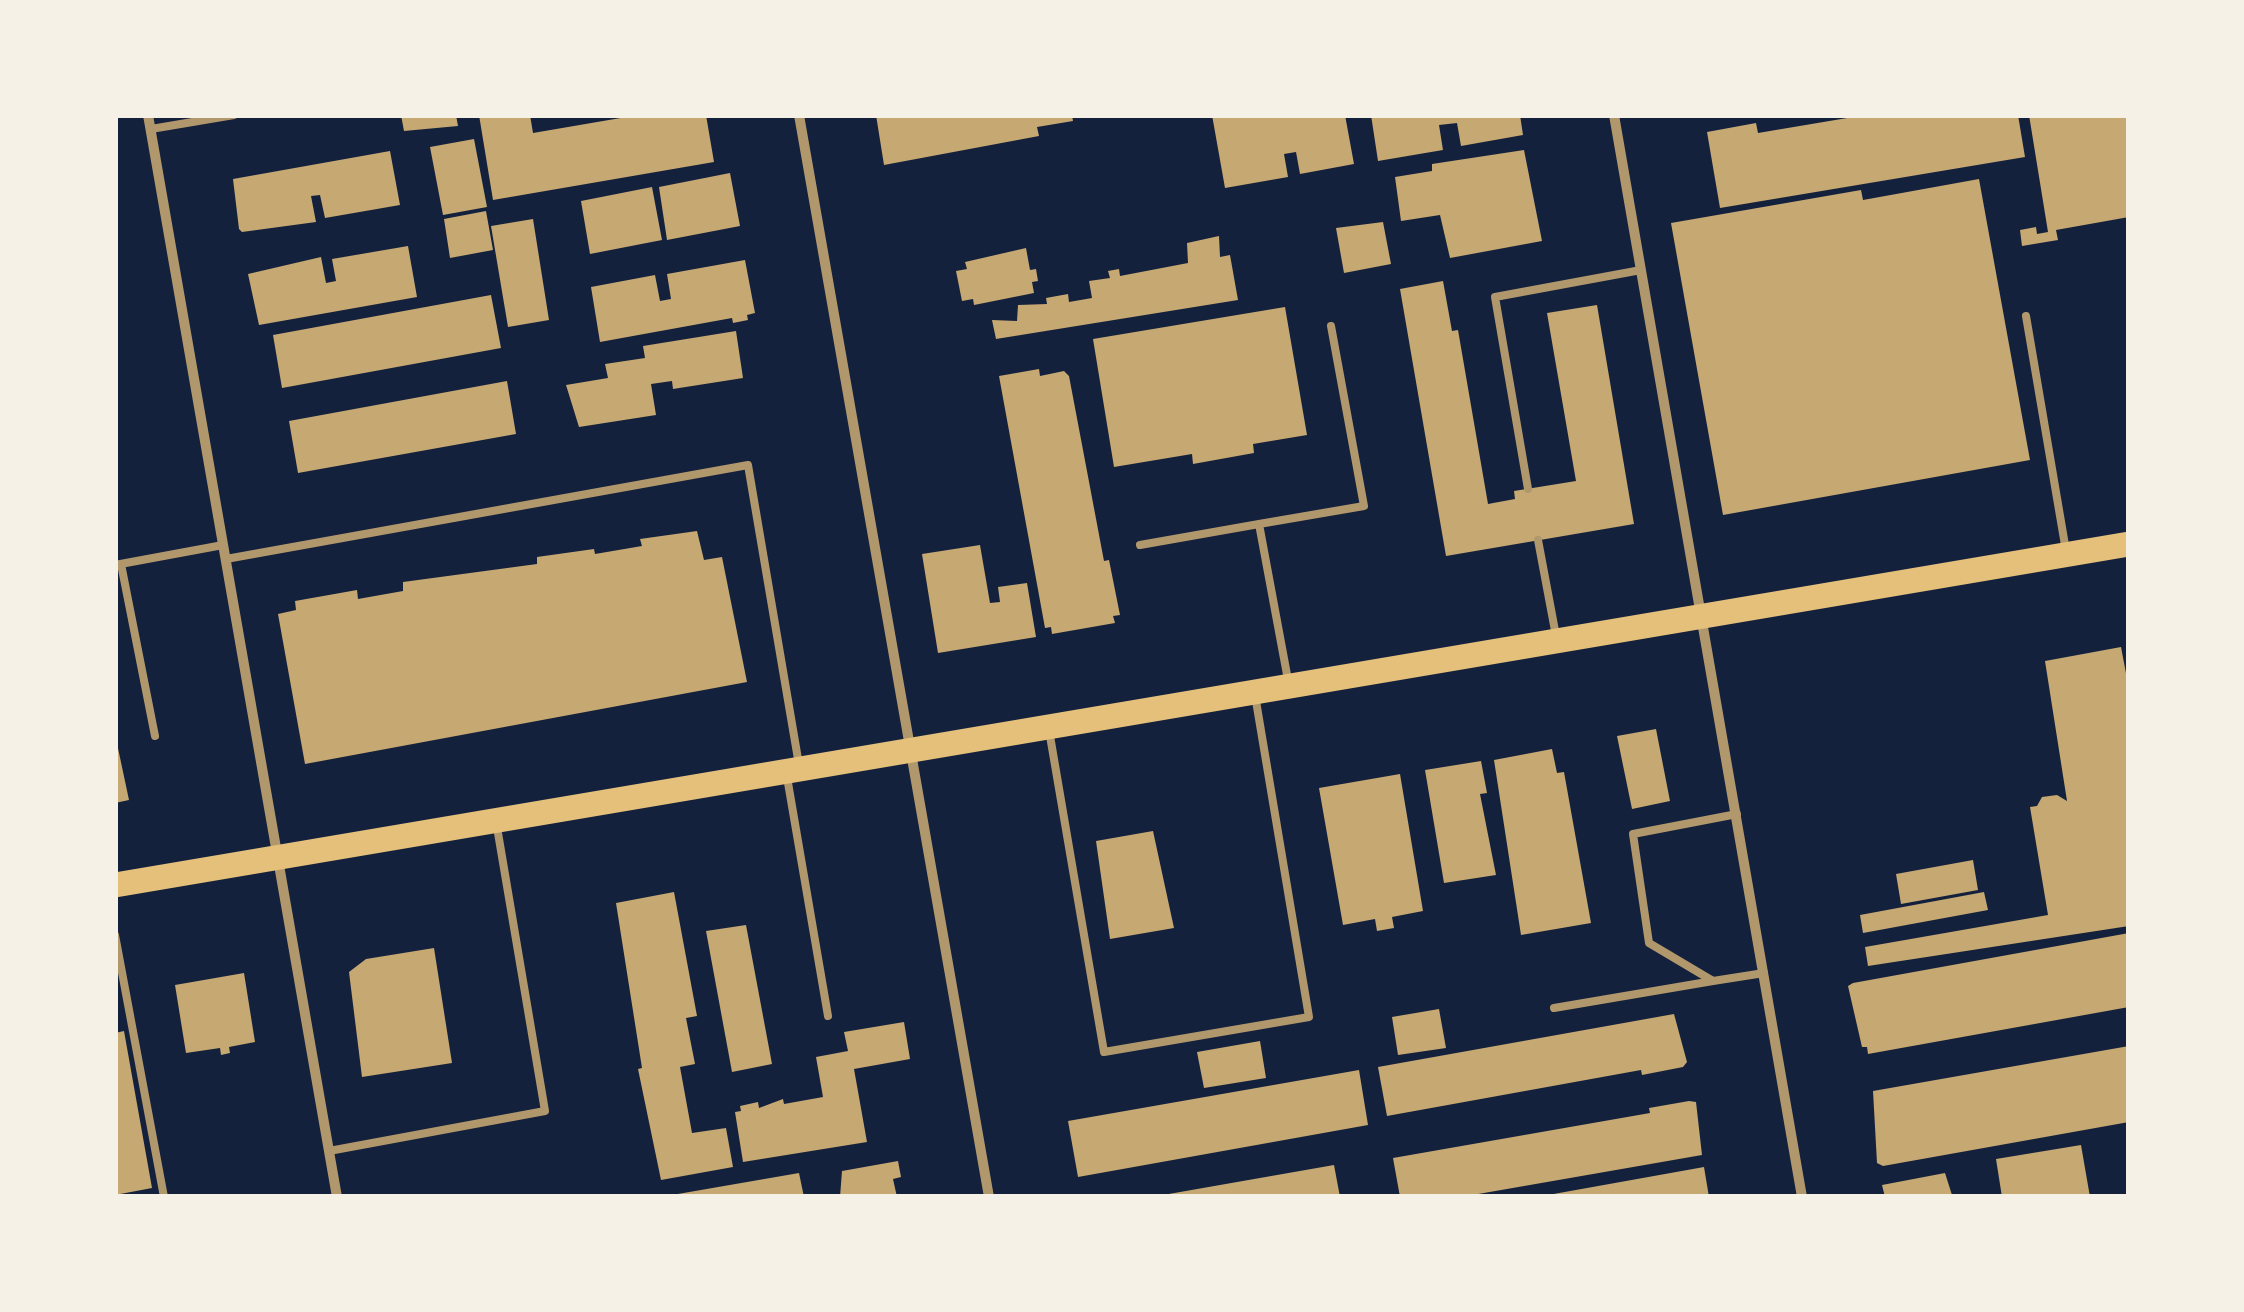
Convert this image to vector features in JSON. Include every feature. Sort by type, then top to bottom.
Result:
[{"type":"main road","points":[[115,884],[496,823],[1288,684],[2129,544]]},
{"type":"street","points":[[148,115],[337,1197]]},
{"type":"street","points":[[1614,115],[1802,1197]]},
{"type":"street","points":[[803,116],[989,1197]]},
{"type":"lane","points":[[151,130],[234,115]]},
{"type":"lane","points":[[1528,489],[1495,297],[1641,270]]},
{"type":"lane","points":[[2026,316],[2066,555]]},
{"type":"lane","points":[[1140,545],[1364,506],[1332,326]]},
{"type":"lane","points":[[226,558],[748,465],[828,1016]]},
{"type":"lane","points":[[1259,524],[1288,684]]},
{"type":"lane","points":[[1538,540],[1557,640]]},
{"type":"lane","points":[[155,736],[118,565],[224,545]]},
{"type":"lane","points":[[1048,726],[1104,1052],[1309,1018],[1254,690]]},
{"type":"lane","points":[[1713,981],[1649,943],[1632,834],[1737,814]]},
{"type":"lane","points":[[329,1150],[545,1111],[496,823]]},
{"type":"lane","points":[[115,935],[164,1197]]},
{"type":"lane","points":[[1554,1008],[1764,973]]},
{"type":"building","points":[[401,115],[456,115],[458,126],[404,131]]},
{"type":"building","points":[[479,115],[530,115],[533,133],[638,115],[706,115],[714,162],[493,200]]},
{"type":"building","points":[[876,115],[1072,115],[1073,121],[1037,127],[1039,136],[884,165]]},
{"type":"building","points":[[1212,115],[1345,115],[1354,164],[1300,174],[1296,152],[1284,154],[1288,177],[1225,188]]},
{"type":"building","points":[[1371,115],[1520,115],[1523,135],[1461,146],[1457,123],[1439,125],[1443,150],[1378,161]]},
{"type":"building","points":[[1865,115],[2018,115],[2025,157],[1720,208],[1707,132],[1756,123],[1758,133]]},
{"type":"building","points":[[2029,115],[2129,115],[2129,217],[2056,230],[2058,240],[2022,246],[2020,230],[2036,227],[2037,234],[2048,232]]},
{"type":"building","points":[[474,139],[487,207],[443,215],[430,147]]},
{"type":"building","points":[[1524,150],[1542,241],[1450,258],[1440,215],[1401,221],[1395,177],[1432,171],[1432,164]]},
{"type":"building","points":[[390,151],[400,205],[325,218],[320,195],[311,196],[316,222],[242,232],[239,229],[233,179]]},
{"type":"building","points":[[730,173],[740,226],[667,240],[659,187]]},
{"type":"building","points":[[1979,179],[2030,460],[1723,515],[1671,223],[1861,190],[1863,200]]},
{"type":"building","points":[[652,187],[662,240],[590,254],[581,201]]},
{"type":"building","points":[[486,211],[493,250],[450,258],[444,219]]},
{"type":"building","points":[[533,219],[549,320],[508,327],[491,226]]},
{"type":"building","points":[[1383,222],[1391,264],[1344,273],[1336,228]]},
{"type":"building","points":[[1219,236],[1220,257],[1230,255],[1238,300],[996,339],[992,320],[1017,321],[1018,305],[1047,304],[1046,298],[1068,294],[1069,302],[1092,298],[1089,281],[1110,278],[1108,271],[1119,269],[1120,276],[1188,263],[1187,243]]},
{"type":"building","points":[[408,246],[417,297],[259,325],[248,274],[321,257],[326,283],[336,281],[332,259]]},
{"type":"building","points":[[1026,248],[1030,270],[1036,269],[1034,293],[974,305],[973,299],[962,301],[956,271],[967,269],[965,262]]},
{"type":"building","points":[[745,260],[755,313],[747,315],[748,320],[733,323],[732,318],[600,342],[591,287],[655,275],[660,301],[671,299],[667,274]]},
{"type":"building","points":[[1443,281],[1452,331],[1458,330],[1488,504],[1515,499],[1514,491],[1576,481],[1547,313],[1597,305],[1634,524],[1446,556],[1400,289]]},
{"type":"building","points":[[491,295],[501,348],[282,388],[273,335]]},
{"type":"building","points":[[1285,307],[1307,435],[1253,444],[1254,453],[1193,464],[1192,454],[1114,467],[1093,339]]},
{"type":"building","points":[[736,331],[743,378],[673,389],[672,381],[651,384],[656,415],[579,427],[566,385],[608,378],[605,364],[645,358],[643,346]]},
{"type":"building","points":[[1039,369],[1040,376],[1064,371],[1069,376],[1104,561],[1109,560],[1120,615],[1113,616],[1115,623],[1052,634],[1051,627],[1045,628],[999,376]]},
{"type":"building","points":[[507,381],[516,434],[298,473],[289,421]]},
{"type":"building","points":[[697,531],[704,560],[722,557],[747,682],[305,764],[278,614],[296,610],[295,601],[357,590],[358,599],[403,591],[403,582],[537,564],[537,557],[594,549],[595,554],[642,546],[640,539]]},
{"type":"building","points":[[980,545],[990,603],[1000,602],[998,587],[1027,583],[1036,637],[938,653],[922,554]]},
{"type":"building","points":[[2121,647],[2129,689],[2129,926],[1868,966],[1865,947],[2048,915],[2030,807],[2037,806],[2042,797],[2057,795],[2067,801],[2045,661]]},
{"type":"building","points":[[1656,729],[1670,801],[1632,809],[1617,736]]},
{"type":"building","points":[[115,734],[129,800],[115,803]]},
{"type":"building","points":[[1552,749],[1557,773],[1564,772],[1591,923],[1521,935],[1494,760]]},
{"type":"building","points":[[1481,761],[1487,793],[1480,794],[1496,875],[1444,883],[1425,770]]},
{"type":"building","points":[[1400,774],[1423,911],[1392,917],[1394,928],[1377,931],[1375,919],[1343,925],[1319,788]]},
{"type":"building","points":[[1153,831],[1174,928],[1110,939],[1096,841]]},
{"type":"building","points":[[1973,860],[1978,890],[1901,904],[1896,874]]},
{"type":"building","points":[[674,892],[697,1016],[686,1018],[695,1064],[680,1067],[692,1133],[726,1128],[733,1167],[661,1180],[638,1069],[642,1068],[616,903]]},
{"type":"building","points":[[1984,892],[1988,910],[1863,933],[1860,915]]},
{"type":"building","points":[[746,925],[772,1064],[732,1072],[706,931]]},
{"type":"building","points":[[2129,933],[2129,1007],[1868,1054],[1867,1047],[1862,1047],[1848,986],[1853,983]]},
{"type":"building","points":[[434,948],[452,1063],[362,1077],[349,972],[366,959]]},
{"type":"building","points":[[244,973],[255,1042],[229,1047],[230,1053],[221,1055],[220,1048],[186,1053],[175,985]]},
{"type":"building","points":[[1439,1009],[1446,1048],[1398,1055],[1392,1017]]},
{"type":"building","points":[[1674,1014],[1687,1062],[1683,1067],[1642,1075],[1641,1070],[1387,1116],[1378,1067]]},
{"type":"building","points":[[904,1022],[910,1059],[854,1069],[867,1142],[743,1162],[735,1112],[741,1111],[740,1106],[758,1102],[759,1108],[783,1099],[784,1104],[823,1097],[816,1057],[848,1051],[844,1032]]},
{"type":"building","points":[[124,1031],[152,1188],[115,1195],[115,1033]]},
{"type":"building","points":[[1260,1041],[1266,1078],[1204,1088],[1197,1052]]},
{"type":"building","points":[[2129,1046],[2129,1122],[1883,1166],[1877,1163],[1873,1091]]},
{"type":"building","points":[[1359,1070],[1368,1125],[1078,1177],[1068,1121]]},
{"type":"building","points":[[1696,1102],[1702,1155],[1461,1197],[1400,1197],[1393,1158],[1650,1113],[1649,1108]]},
{"type":"building","points":[[2081,1145],[2090,1197],[2002,1197],[1996,1159]]},
{"type":"building","points":[[898,1161],[901,1177],[893,1179],[897,1197],[840,1197],[842,1171]]},
{"type":"building","points":[[1334,1165],[1340,1197],[1163,1195]]},
{"type":"building","points":[[1704,1167],[1709,1197],[1548,1197],[1548,1195]]},
{"type":"building","points":[[799,1173],[804,1197],[672,1197],[672,1195]]},
{"type":"building","points":[[1945,1173],[1952,1195],[1947,1197],[1885,1197],[1882,1185]]}]
